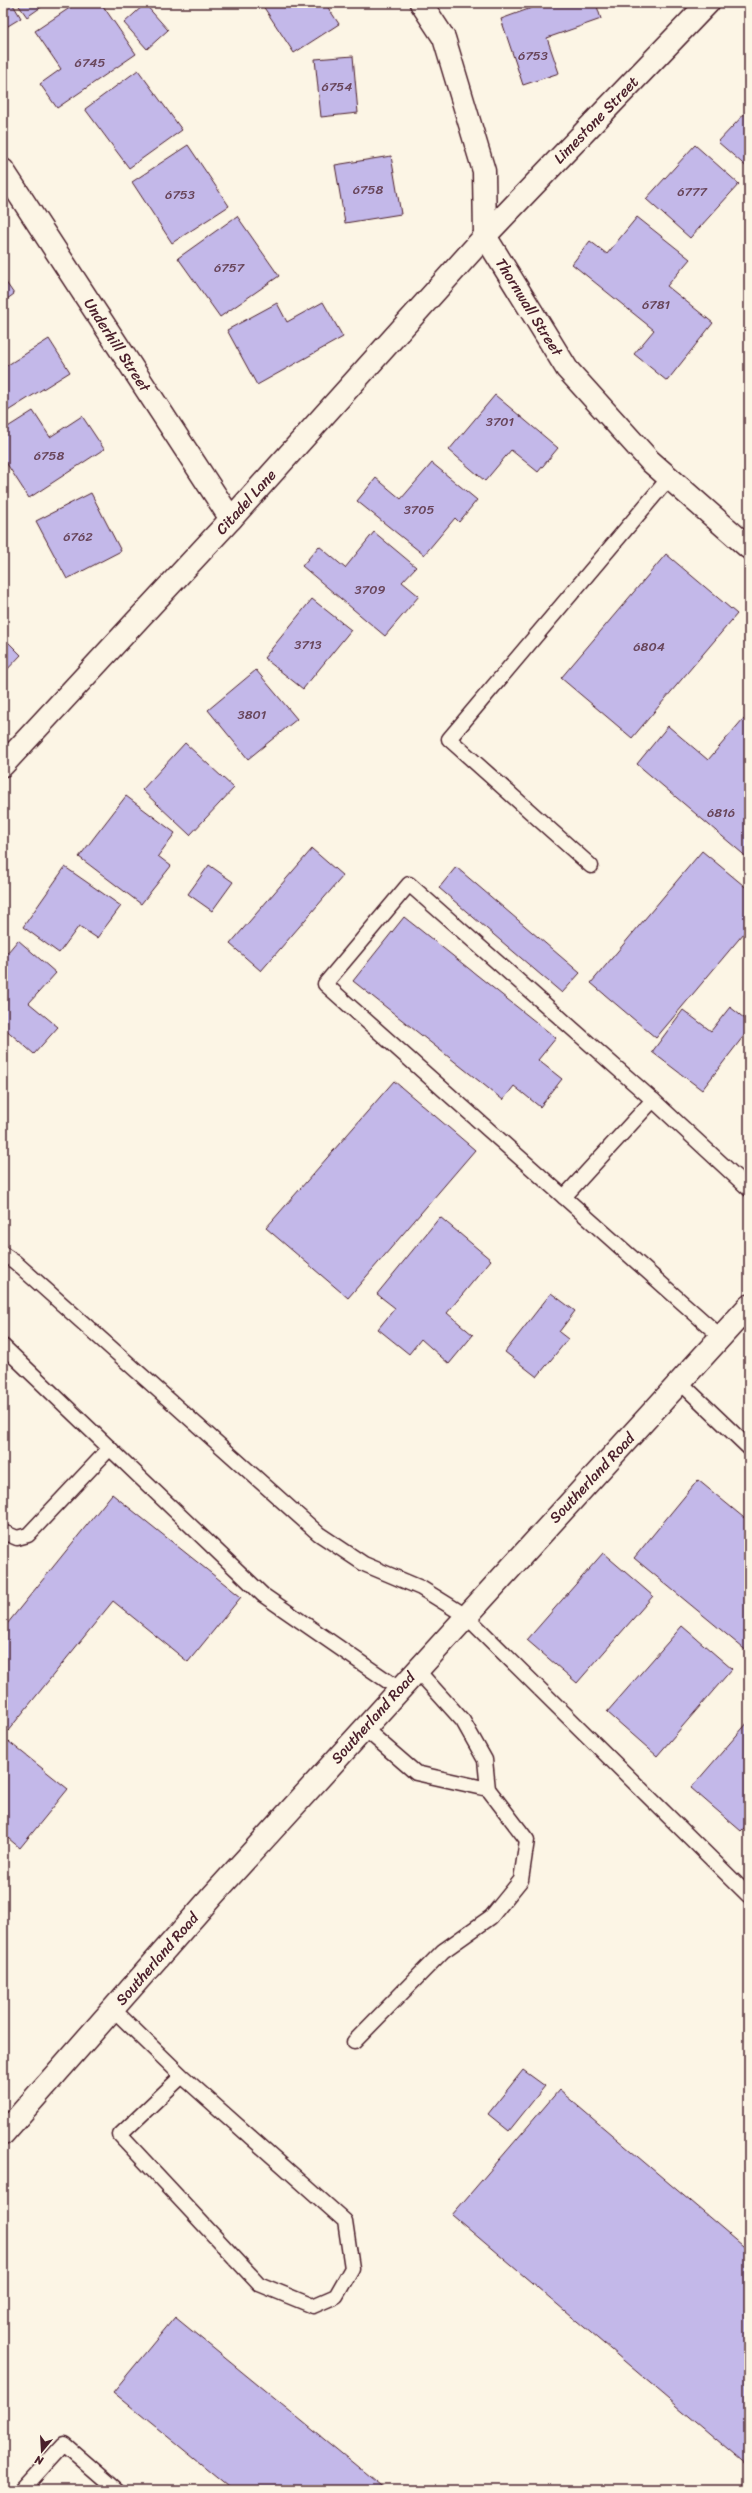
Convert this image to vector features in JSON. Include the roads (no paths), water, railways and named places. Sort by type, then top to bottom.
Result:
[{"type":"street","points":[[421,3],[444,38],[484,171],[485,236]]},
{"type":"street","name":"Limestone Street","points":[[485,236],[708,3]]},
{"type":"street","name":"Underhill Street","points":[[3,170],[231,519]]},
{"type":"street","name":"Thornwall Street","points":[[485,236],[567,369],[650,461],[749,548]]},
{"type":"street","name":"Citadel Lane","points":[[3,765],[231,519],[485,236]]},
{"type":"street","name":"Southerland Road","points":[[6,2124],[113,2009],[399,1689],[749,1306]]},
{"type":"lane","points":[[591,866],[449,738],[669,478]]},
{"type":"lane","points":[[721,1337],[325,984],[409,884],[653,1100],[749,1189]]},
{"type":"lane","points":[[564,1197],[653,1100]]},
{"type":"lane","points":[[3,1254],[21,1267],[319,1534],[364,1564],[421,1588],[466,1616],[749,1896]]},
{"type":"lane","points":[[3,1346],[263,1595],[399,1689]]},
{"type":"lane","points":[[680,1382],[749,1448]]},
{"type":"lane","points":[[3,1532],[17,1538],[28,1535],[110,1448]]},
{"type":"lane","points":[[354,2042],[443,1951],[491,1916],[521,1880],[527,1840],[488,1789],[485,1760],[463,1720],[417,1670]]},
{"type":"lane","points":[[364,1728],[416,1773],[488,1789]]},
{"type":"lane","points":[[113,2009],[182,2076],[345,2221],[352,2268],[336,2296],[313,2306],[259,2284],[120,2136],[182,2076]]},
{"type":"lane","points":[[22,2490],[64,2444],[117,2490]]}]
